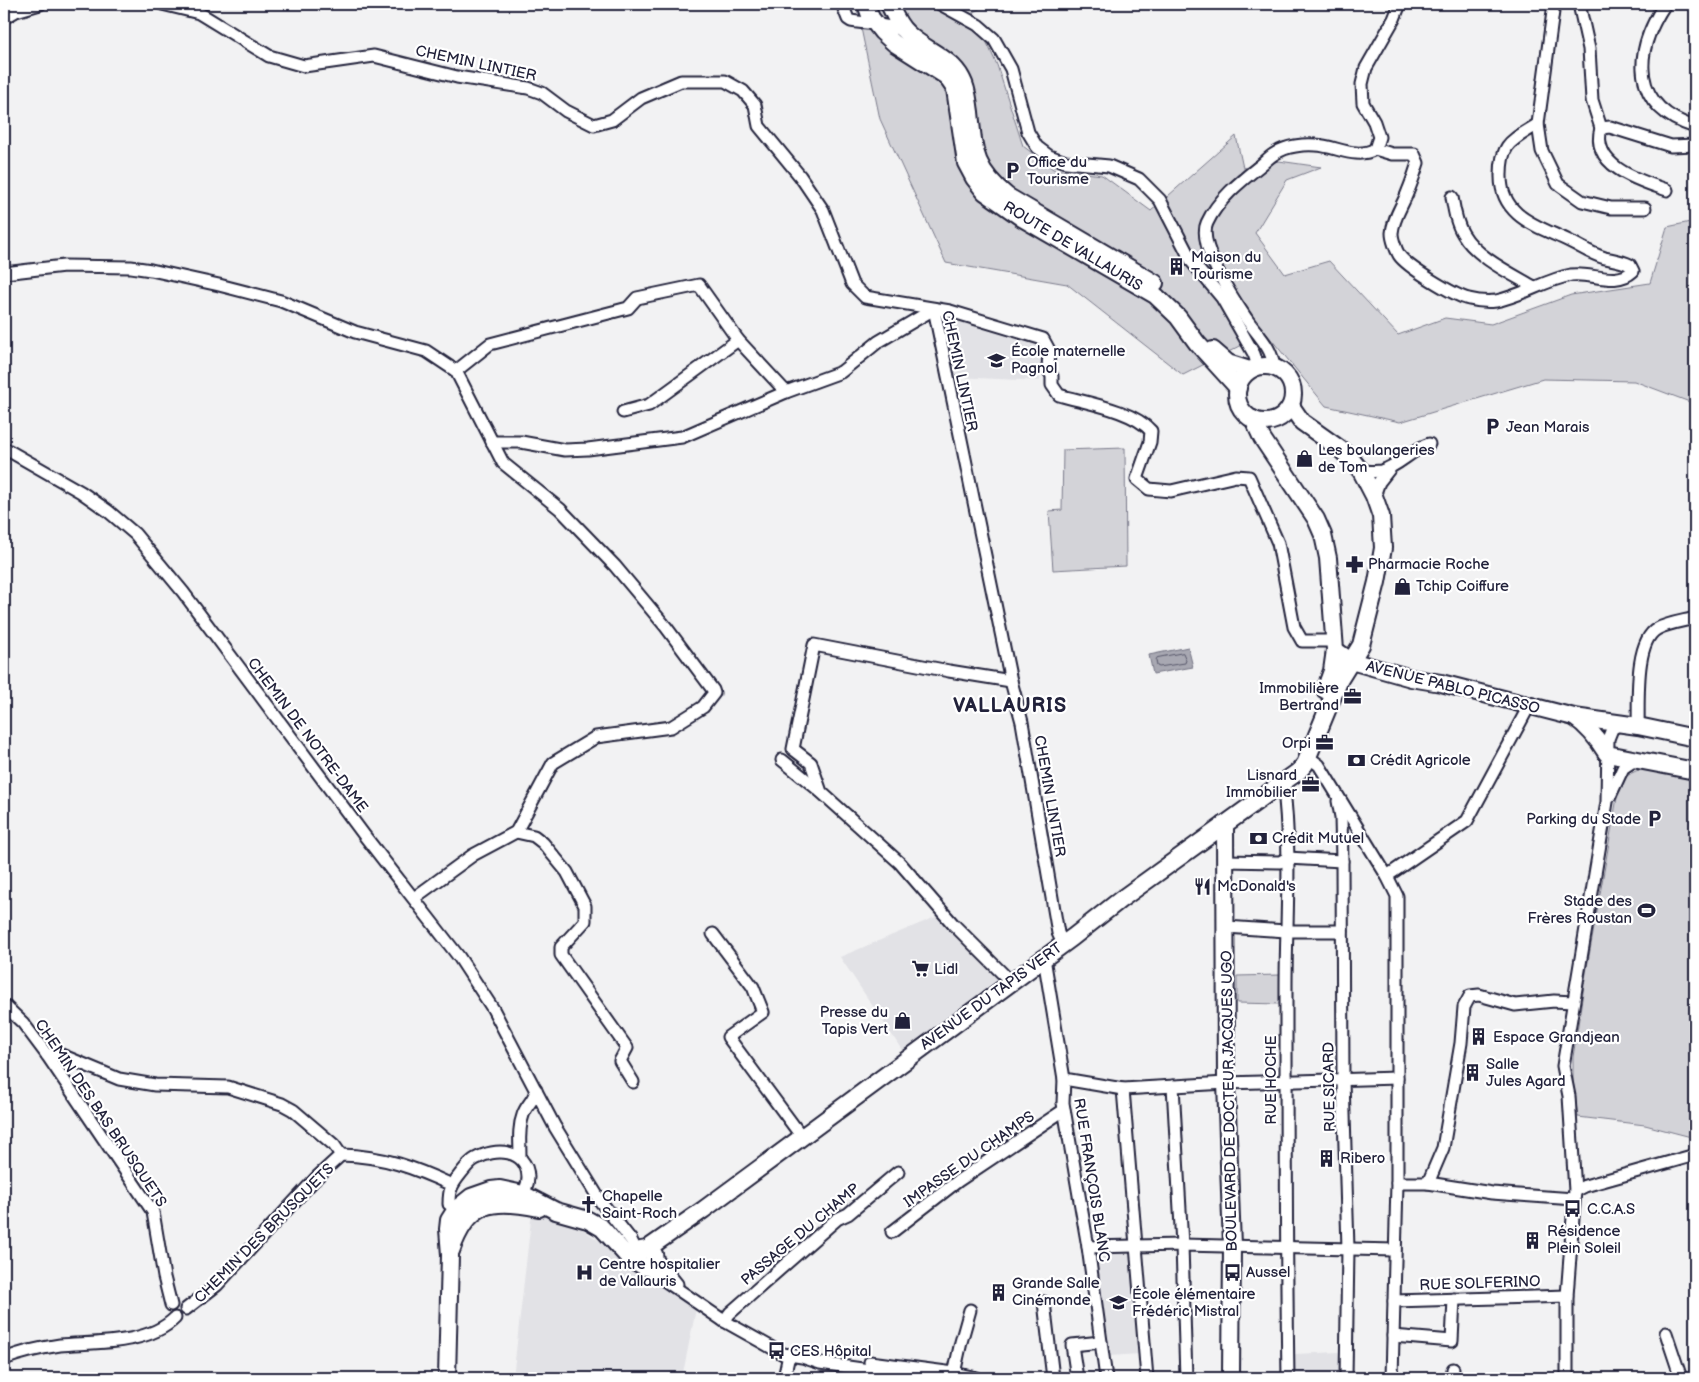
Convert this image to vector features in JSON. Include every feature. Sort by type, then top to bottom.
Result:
[{"type":"main road","name":"ROUTE DE VALLAURIS","points":[[866,4],[872,18],[882,32],[894,43],[946,76],[955,89],[966,163],[974,178],[985,192],[1022,218],[1155,295],[1178,317],[1196,343],[1238,388]]},
{"type":"main road","name":"ROUTE DE VALLAURIS","points":[[889,4],[896,20],[905,32],[959,72],[967,88],[976,156],[981,170],[991,183],[1007,196],[1162,286],[1174,298],[1219,357],[1234,366],[1261,368]]},
{"type":"main road","points":[[1252,419],[1260,421],[1274,420],[1287,412],[1291,406],[1294,390],[1287,375],[1261,368],[1242,378],[1238,388],[1239,402],[1242,409],[1252,419],[1262,438],[1316,519],[1323,534],[1328,558],[1335,646],[1332,671],[1315,717],[1308,757]]},
{"type":"main road","points":[[1291,406],[1302,422],[1351,459],[1361,472],[1382,516],[1383,548],[1377,582],[1361,645],[1340,679],[1308,757]]},
{"type":"main road","name":"AVENUE PABLO PICASSO","points":[[1335,646],[1345,659],[1351,662],[1410,678],[1441,683],[1574,717],[1638,726],[1695,738]]},
{"type":"main road","points":[[1574,717],[1585,724],[1596,736],[1607,754],[1695,771]]},
{"type":"main road","name":"AVENUE DU TAPIS VERT","points":[[645,1255],[1120,900],[1299,771],[1308,757]]},
{"type":"main road","name":"BOULEVARD DE DOCTEUR JACQUES UGO","points":[[1225,824],[1226,1083],[1232,1246],[1231,1378]]},
{"type":"main road","points":[[447,1378],[450,1255],[448,1240],[462,1209],[471,1197],[491,1190],[512,1190],[556,1211]]},
{"type":"main road","points":[[462,1209],[512,1203],[556,1211],[588,1220],[602,1228],[629,1258],[645,1255]]},
{"type":"main road","points":[[450,1255],[460,1229],[462,1209]]},
{"type":"street","points":[[4,18],[16,11],[40,4]]},
{"type":"street","name":"CHEMIN LINTIER","points":[[162,4],[199,14],[269,56],[304,66],[374,56],[457,77],[528,88],[542,93],[566,111],[594,125],[612,120],[641,98],[681,81],[725,81],[743,91],[755,104],[759,126],[800,176],[823,210],[852,284],[866,297],[934,309],[1010,681],[1022,722],[1058,933],[1063,944]]},
{"type":"street","points":[[842,4],[848,19],[877,26],[884,24],[905,32]]},
{"type":"street","points":[[940,4],[978,25],[994,39],[1011,68],[1028,132],[1037,147],[1049,156],[1066,162],[1109,166],[1140,179],[1160,200],[1192,262],[1222,298],[1261,368],[1274,360],[1240,309],[1209,252],[1204,239],[1206,226],[1218,204],[1276,152],[1300,146],[1315,145],[1332,147],[1355,154],[1368,153],[1375,149],[1379,137],[1374,122],[1363,103],[1362,84],[1366,68],[1394,19],[1400,4]]},
{"type":"street","points":[[1554,4],[1538,124],[1542,151],[1558,184],[1582,201],[1610,208],[1645,208]]},
{"type":"street","points":[[1579,4],[1589,49],[1592,100],[1601,128],[1599,135],[1600,143],[1607,159],[1622,172],[1666,190]]},
{"type":"street","points":[[1665,4],[1655,19],[1648,37],[1643,53],[1642,71],[1648,91],[1658,106],[1671,116],[1695,127]]},
{"type":"street","points":[[1375,149],[1392,154],[1414,154],[1418,162],[1408,192],[1395,218],[1392,235],[1400,255],[1444,288],[1468,299],[1493,301],[1517,296],[1534,287],[1573,275],[1614,279],[1627,277],[1633,271],[1630,265],[1591,253],[1559,236],[1538,228],[1517,215],[1505,196],[1501,180],[1501,160],[1507,144],[1538,124]]},
{"type":"street","points":[[1601,128],[1610,127],[1671,146],[1695,144]]},
{"type":"street","points":[[1452,196],[1462,233],[1471,246],[1534,287]]},
{"type":"street","points":[[4,273],[64,266],[131,267],[219,285],[281,301],[355,332],[426,351],[456,371],[503,463],[560,509],[616,566],[666,627],[714,693],[703,707],[671,727],[596,737],[552,763],[516,832],[473,855],[414,898]]},
{"type":"street","points":[[456,371],[490,344],[628,308],[637,298],[699,286],[738,340],[786,392]]},
{"type":"street","points":[[492,442],[521,442],[565,450],[588,449],[682,437],[786,392],[841,372],[878,342],[934,309],[950,311],[1043,339],[1049,350],[1048,369],[1052,376],[1052,385],[1059,395],[1134,416],[1145,424],[1151,431],[1150,442],[1137,479],[1149,490],[1171,491],[1236,476],[1249,477],[1278,543],[1294,627],[1302,641],[1335,646]]},
{"type":"street","points":[[623,412],[649,405],[738,340]]},
{"type":"street","points":[[1374,496],[1379,482],[1390,468],[1419,447],[1429,444]]},
{"type":"street","name":"CHEMIN DE NOTRE-DAME","points":[[4,448],[81,492],[108,511],[135,534],[199,613],[232,660],[364,835],[459,956],[493,1009],[555,1127],[601,1202],[645,1255]]},
{"type":"street","points":[[1361,472],[1390,468]]},
{"type":"street","points":[[1638,726],[1641,664],[1645,644],[1650,635],[1658,629],[1695,618]]},
{"type":"street","points":[[822,792],[811,763],[793,749],[814,645],[949,672],[1010,681]]},
{"type":"street","points":[[1387,876],[1468,821],[1529,706]]},
{"type":"street","points":[[1568,1378],[1568,1296],[1575,1195],[1569,1096],[1563,1066],[1572,1002],[1607,802],[1608,739],[1612,729],[1621,724]]},
{"type":"street","points":[[1308,757],[1319,765],[1387,876],[1397,896],[1397,1184],[1392,1378]]},
{"type":"street","points":[[782,760],[822,792],[900,863],[953,924],[1011,982]]},
{"type":"street","points":[[1607,802],[1623,768],[1635,760]]},
{"type":"street","name":"RUE HOCHE","points":[[1284,782],[1287,858],[1286,1248],[1288,1378]]},
{"type":"street","name":"RUE SICARD","points":[[1337,796],[1341,817],[1342,861],[1343,1080],[1348,1249],[1346,1378]]},
{"type":"street","points":[[516,832],[534,836],[543,843],[567,872],[585,906],[585,920],[561,947],[561,955],[627,1048],[620,1061],[633,1082]]},
{"type":"street","points":[[1226,861],[1280,862],[1287,858],[1342,861]]},
{"type":"street","points":[[1226,927],[1286,931],[1342,931]]},
{"type":"street","points":[[713,934],[753,987],[763,1012],[728,1037],[802,1137]]},
{"type":"street","name":"RUE FRANÇOIS BLANC","points":[[1044,958],[1064,1079],[1064,1110],[1088,1247],[1106,1378]]},
{"type":"street","points":[[1428,1183],[1443,1148],[1461,1043],[1464,1007],[1470,996],[1479,995],[1515,1005],[1554,1001],[1572,1002]]},
{"type":"street","name":"CHEMIN DES BAS BRUSQUETS","points":[[4,1004],[23,1023],[47,1054],[153,1212],[164,1277],[171,1305]]},
{"type":"street","points":[[47,1054],[59,1054],[119,1079],[155,1085],[228,1088],[282,1104],[293,1110],[334,1145],[341,1155]]},
{"type":"street","points":[[1064,1079],[1123,1089],[1226,1083],[1397,1078]]},
{"type":"street","points":[[1173,1086],[1182,1245],[1186,1378]]},
{"type":"street","points":[[1123,1089],[1147,1378]]},
{"type":"street","points":[[520,1157],[520,1131],[523,1115],[535,1098],[536,1090]]},
{"type":"street","name":"IMPASSE DU CHAMPS","points":[[892,1232],[958,1182],[1064,1110]]},
{"type":"street","points":[[506,1152],[520,1131]]},
{"type":"street","points":[[462,1209],[452,1185],[473,1160],[489,1153],[506,1152],[520,1157],[528,1168],[528,1181],[523,1194]]},
{"type":"street","name":"CHEMIN DES BRUSQUETS","points":[[186,1309],[216,1285],[316,1177],[341,1155],[363,1156],[396,1162],[452,1185]]},
{"type":"street","points":[[1397,1184],[1428,1183],[1492,1193],[1575,1195],[1585,1186],[1695,1155]]},
{"type":"street","name":"PASSAGE DU CHAMP","points":[[724,1322],[730,1313],[837,1219],[848,1214],[898,1172]]},
{"type":"street","points":[[1088,1247],[1182,1245],[1395,1250]]},
{"type":"street","points":[[645,1255],[688,1296],[724,1322],[776,1351],[802,1357],[820,1357],[977,1378]]},
{"type":"street","name":"RUE SOLFERINO","points":[[1394,1301],[1568,1296]]},
{"type":"street","points":[[1393,1336],[1452,1341],[1454,1299]]},
{"type":"street","points":[[4,1359],[33,1349],[62,1345],[95,1344],[138,1337],[163,1327],[175,1318],[183,1317],[186,1309],[179,1302],[171,1305],[169,1313],[175,1318]]},
{"type":"street","points":[[1044,1302],[1053,1378]]},
{"type":"street","points":[[953,1376],[970,1310]]},
{"type":"street","points":[[1666,1333],[1681,1378]]},
{"type":"street","points":[[1077,1378],[1072,1345],[1101,1342]]},
{"type":"street","points":[[784,1378],[789,1355]]},
{"type":"street","points":[[802,1357],[820,1363],[925,1378]]},
{"type":"shaded area","points":[[856,4],[990,4],[973,12],[997,65],[1023,146],[1053,169],[1102,175],[1151,211],[1236,136],[1243,168],[1279,161],[1321,167],[1287,180],[1255,233],[1285,274],[1329,261],[1398,335],[1445,318],[1491,324],[1571,295],[1650,283],[1667,227],[1695,221],[1695,404],[1634,381],[1543,379],[1400,422],[1326,406],[1266,333],[1183,375],[1067,284],[946,263],[880,119]]},
{"type":"shaded area","name":"École maternelle Pagnol","points":[[943,315],[1043,344],[1040,381],[955,377]]},
{"type":"shaded area","points":[[1125,448],[1126,566],[1053,570],[1049,511],[1062,510],[1063,450]]},
{"type":"shaded area","name":"Stade des Frères Roustan","points":[[1647,768],[1695,777],[1695,1138],[1645,1125],[1578,1117],[1573,1081],[1573,1057],[1586,973],[1618,792],[1622,782],[1628,776],[1636,771]]},
{"type":"shaded area","points":[[938,916],[1001,981],[902,1050],[840,957]]},
{"type":"shaded area","points":[[1280,975],[1281,1004],[1237,1003],[1237,976]]},
{"type":"shaded area","name":"Centre hospitalier de Vallauris","points":[[532,1211],[578,1226],[696,1309],[682,1378],[513,1378]]},
{"type":"shaded area","name":"École élémentaire Frédéric Mistral","points":[[1094,1251],[1130,1251],[1139,1354],[1109,1356]]},
{"type":"shaded area","points":[[1340,1352],[1340,1378],[1295,1378],[1294,1354]]},
{"type":"water","points":[[1188,647],[1193,667],[1153,674],[1149,655]]},
{"type":"place","name":"Office du Tourisme","points":[[1013,171]]},
{"type":"place","name":"Maison du Tourisme","points":[[1177,266]]},
{"type":"place","name":"École maternelle Pagnol","points":[[997,360]]},
{"type":"place","name":"Jean Marais","points":[[1492,427]]},
{"type":"place","name":"Les boulangeries de Tom","points":[[1304,459]]},
{"type":"place","name":"Pharmacie Roche","points":[[1354,564]]},
{"type":"place","name":"Tchip Coiffure","points":[[1402,586]]},
{"type":"place","name":"Immobilière Bertrand","points":[[1353,697]]},
{"type":"place","name":"Orpi","points":[[1325,743]]},
{"type":"place","name":"Crédit Agricole","points":[[1356,760]]},
{"type":"place","name":"Lisnard Immobilier","points":[[1311,784]]},
{"type":"place","name":"Parking du Stade","points":[[1655,819]]},
{"type":"place","name":"Crédit Mutuel","points":[[1258,838]]},
{"type":"place","name":"McDonald's","points":[[1203,886]]},
{"type":"place","name":"Stade des Frères Roustan","points":[[1646,910]]},
{"type":"place","name":"Lidl","points":[[920,969]]},
{"type":"place","name":"Presse du Tapis Vert","points":[[902,1021]]},
{"type":"place","name":"Espace Grandjean","points":[[1479,1037]]},
{"type":"place","name":"Salle Jules Agard","points":[[1472,1073]]},
{"type":"place","name":"Ribero","points":[[1326,1158]]},
{"type":"place","name":"Chapelle Saint-Roch","points":[[588,1205]]},
{"type":"place","name":"C.C.A.S","points":[[1573,1209]]},
{"type":"place","name":"Résidence Plein Soleil","points":[[1533,1240]]},
{"type":"place","name":"Aussel","points":[[1232,1272]]},
{"type":"place","name":"Centre hospitalier de Vallauris","points":[[585,1273]]},
{"type":"place","name":"Grande Salle Cinémonde","points":[[998,1292]]},
{"type":"place","name":"École élémentaire Frédéric Mistral","points":[[1118,1303]]},
{"type":"place","name":"CES Hôpital","points":[[776,1351]]},
{"type":"district","name":"VALLAURIS","points":[[1010,705]]}]
